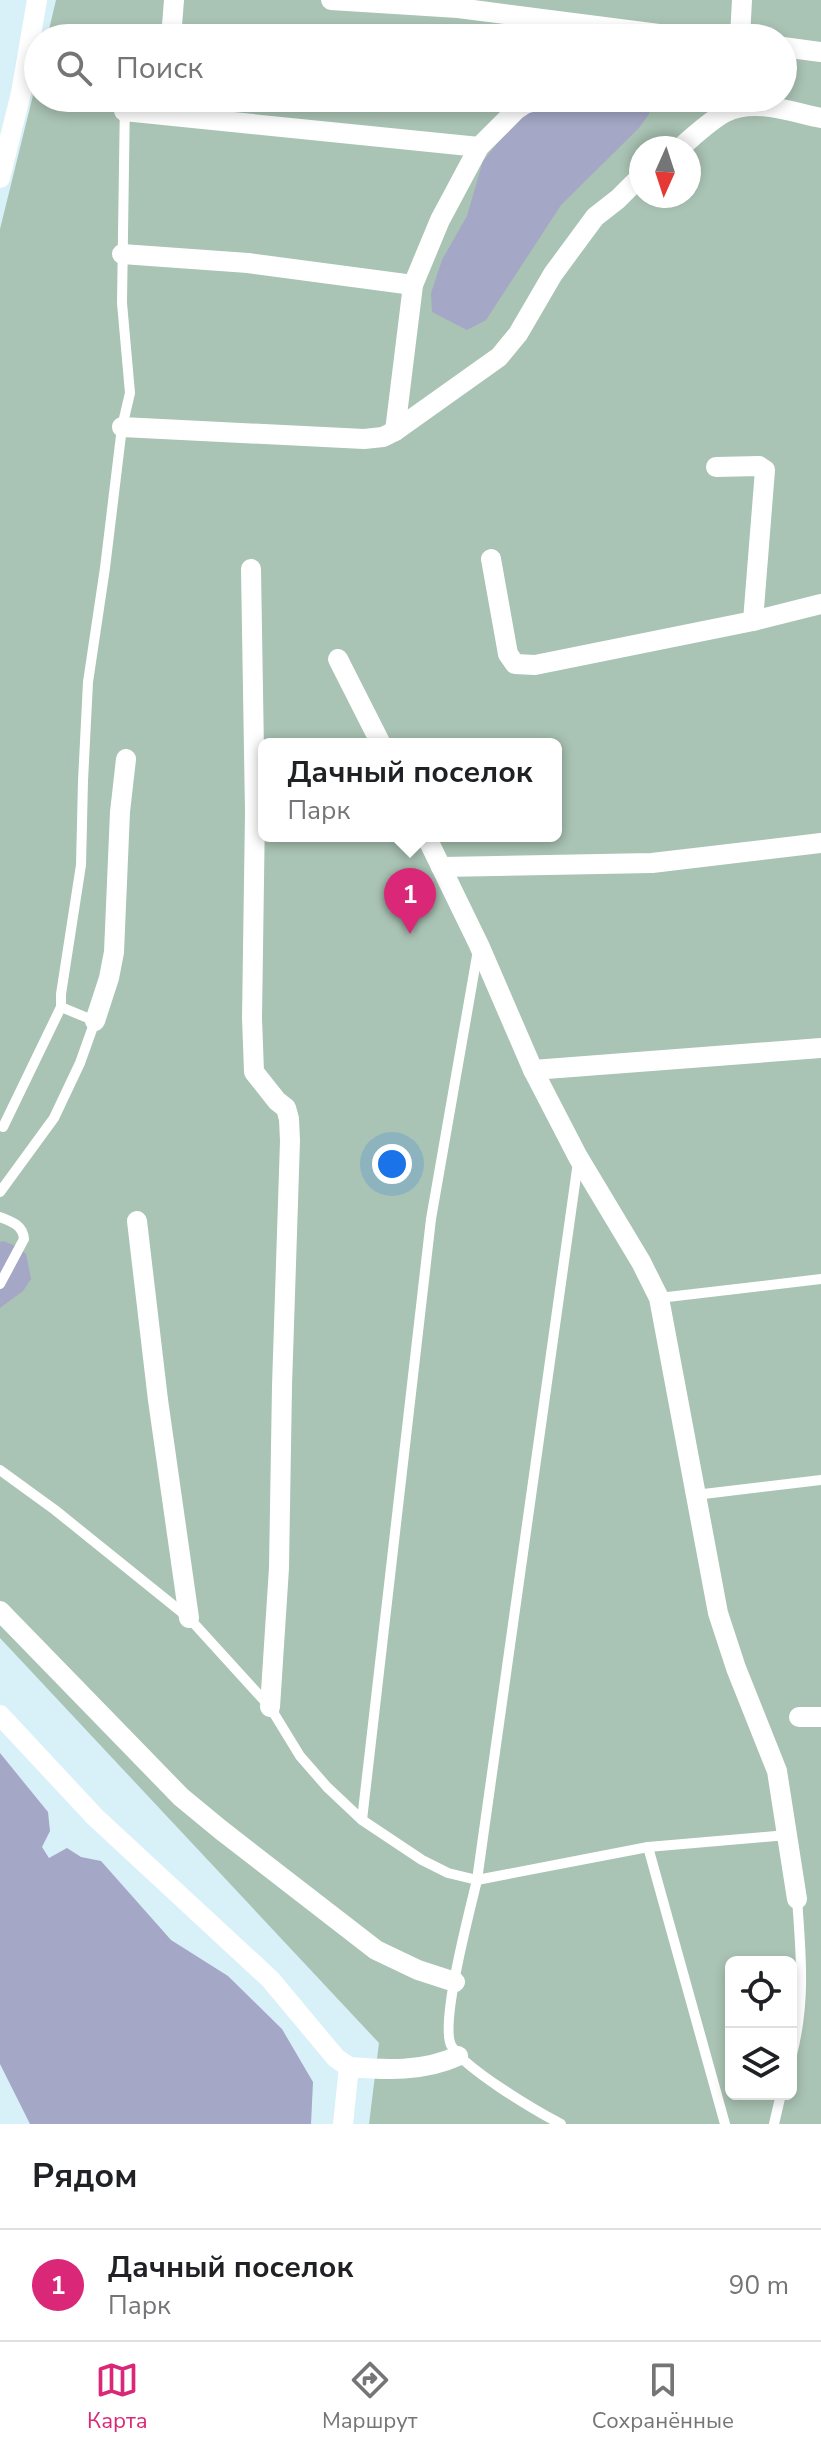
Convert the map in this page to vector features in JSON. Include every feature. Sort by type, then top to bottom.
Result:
[{"type":"street","points":[[33,24],[37,0]]},
{"type":"street","points":[[172,24],[174,0]]},
{"type":"street","points":[[331,0],[458,8],[582,24]]},
{"type":"street","points":[[741,24],[742,0]]},
{"type":"street","points":[[797,49],[821,52]]},
{"type":"street","points":[[0,178],[24,76]]},
{"type":"street","points":[[211,112],[479,147]]},
{"type":"street","points":[[395,431],[413,285],[440,220],[479,147],[514,112]]},
{"type":"street","points":[[695,136],[727,112]]},
{"type":"street","points":[[792,112],[821,118]]},
{"type":"street","points":[[122,427],[350,439],[383,437],[499,357],[518,334],[553,274],[595,217],[629,188]]},
{"type":"street","points":[[122,254],[248,263],[413,285]]},
{"type":"street","points":[[716,467],[759,466],[765,470],[753,621]]},
{"type":"street","points":[[491,559],[508,654],[515,664],[535,665],[753,621],[821,604]]},
{"type":"street","points":[[251,569],[255,812],[254,1072],[286,1108],[290,1141],[279,1568],[270,1707]]},
{"type":"street","points":[[338,659],[378,738]]},
{"type":"street","points":[[95,1021],[114,952],[120,812],[126,759]]},
{"type":"street","points":[[429,842],[479,945],[533,1070],[578,1157],[659,1298],[718,1613],[777,1771],[797,1899]]},
{"type":"street","points":[[441,867],[652,863],[821,843]]},
{"type":"street","points":[[533,1070],[821,1048]]},
{"type":"street","points":[[137,1221],[158,1400],[189,1618]]},
{"type":"street","points":[[0,1611],[181,1797],[221,1830],[376,1950],[418,1970],[455,1982]]},
{"type":"street","points":[[0,1715],[95,1817],[270,1979],[336,2058],[349,2067],[408,2069],[443,2063],[458,2056]]},
{"type":"street","points":[[799,1717],[821,1717]]},
{"type":"street","points":[[343,2124],[349,2067]]},
{"type":"lane","points":[[3,1127],[61,1007],[81,865],[88,682],[122,427],[130,393],[122,303],[125,112]]},
{"type":"lane","points":[[362,1820],[431,1219],[479,945]]},
{"type":"lane","points":[[0,1192],[54,1118],[80,1063],[95,1021],[61,1007]]},
{"type":"lane","points":[[561,2124],[543,2115],[458,2056],[449,2042],[455,1982],[477,1880],[578,1157]]},
{"type":"lane","points":[[0,1217],[20,1226],[24,1239],[0,1284]]},
{"type":"lane","points":[[659,1298],[821,1279]]},
{"type":"lane","points":[[0,1470],[55,1510],[189,1618],[270,1707],[300,1756],[362,1820],[422,1860],[448,1873],[477,1880],[648,1847],[787,1835]]},
{"type":"lane","points":[[695,1495],[821,1480]]},
{"type":"lane","points":[[648,1847],[725,2124]]},
{"type":"lane","points":[[797,1899],[803,1975],[797,2035]]},
{"type":"lane","points":[[774,2124],[780,2100]]},
{"type":"green space","points":[[56,0],[821,0],[821,2124],[369,2124],[379,2043],[0,1638],[0,229],[29,112],[797,112],[797,24],[50,24]]},
{"type":"water","points":[[528,112],[649,112],[639,128],[561,205],[486,320],[467,330],[432,312],[431,293],[442,260],[467,216],[483,161],[519,117]]},
{"type":"water","points":[[0,1242],[26,1254],[31,1279],[23,1291],[0,1308]]},
{"type":"water","points":[[0,1753],[48,1812],[50,1831],[42,1847],[49,1858],[67,1848],[81,1857],[101,1861],[171,1940],[228,1976],[282,2029],[313,2082],[311,2124],[30,2124],[0,2064]]},
{"type":"place","name":"Дачный поселок","points":[[410,934]]}]
